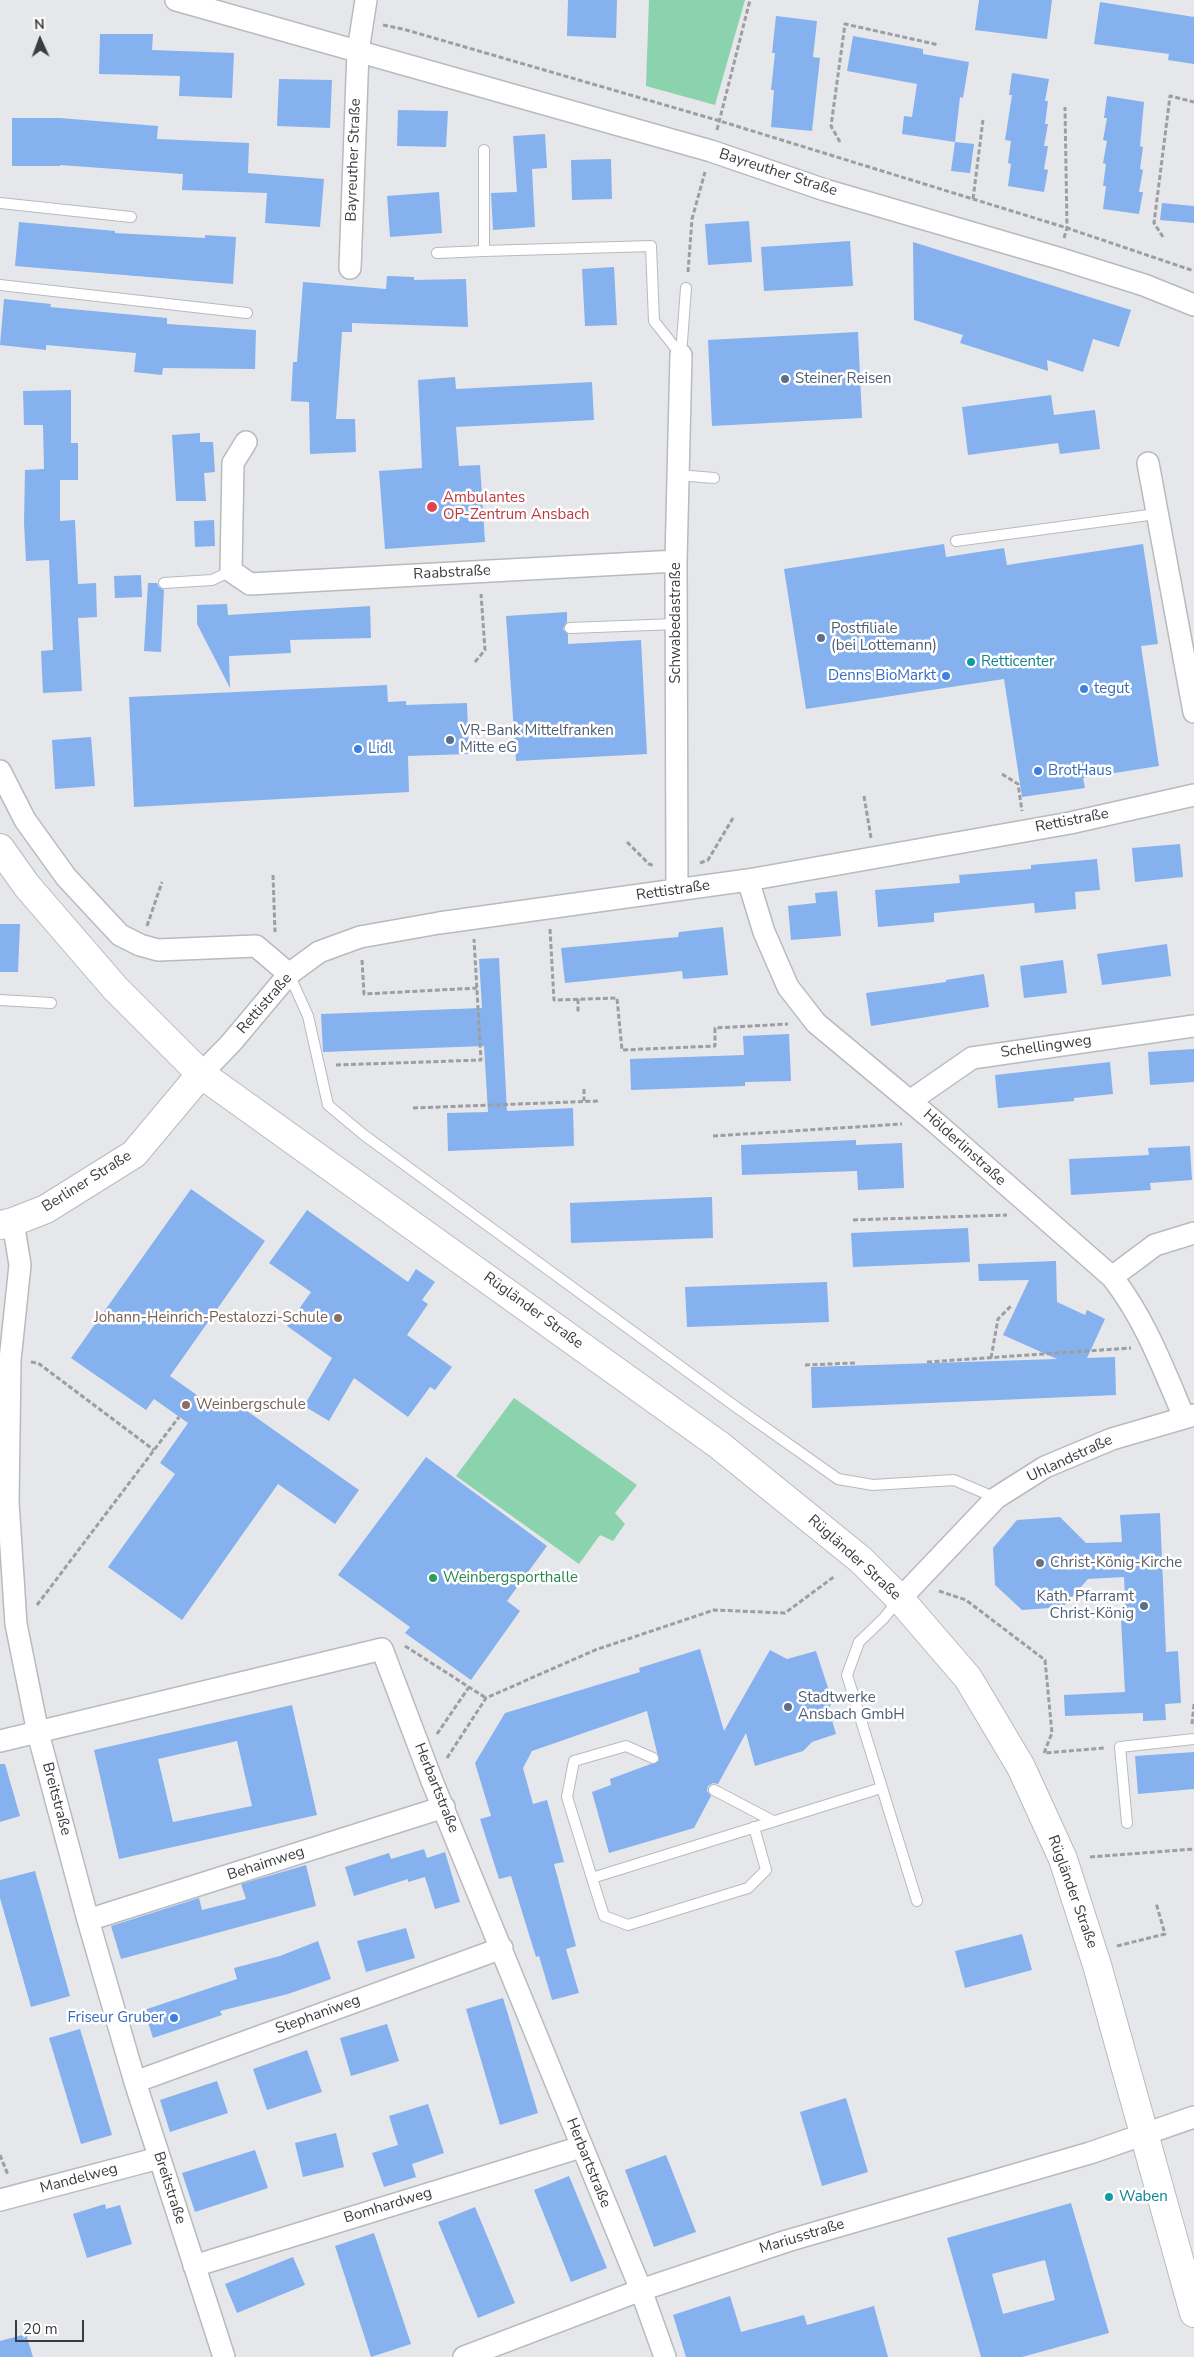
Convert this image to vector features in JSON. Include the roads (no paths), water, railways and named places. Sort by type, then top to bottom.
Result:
[{"type":"main road","name":"Rügländer Straße","points":[[0,848],[26,886],[115,988],[201,1074],[719,1445],[861,1560],[900,1599],[968,1678],[1029,1784],[1063,1859],[1098,1965],[1194,2313]]},
{"type":"main road","name":"Berliner Straße","points":[[7,1224],[46,1209],[134,1154],[201,1074]]},
{"type":"street","name":"Bayreuther Straße","points":[[176,0],[711,151],[825,190],[1144,285],[1194,305]]},
{"type":"street","points":[[358,51],[360,25],[366,0]]},
{"type":"street","name":"Bayreuther Straße","points":[[350,268],[358,51]]},
{"type":"street","name":"Schwabedastraße","points":[[677,882],[676,561],[681,355]]},
{"type":"street","points":[[231,571],[233,463],[246,442]]},
{"type":"street","points":[[1148,463],[1194,712]]},
{"type":"street","name":"Raabstraße","points":[[231,571],[250,584],[676,561]]},
{"type":"street","points":[[0,771],[25,820],[66,877],[120,935],[140,946],[158,950],[256,946],[290,974]]},
{"type":"street","name":"Rettistraße","points":[[201,1074],[290,974],[319,952],[360,937],[549,908],[677,882],[748,880],[874,856],[1070,823],[1194,795]]},
{"type":"street","name":"Hölderlinstraße","points":[[748,880],[764,932],[788,987],[816,1023],[935,1122],[1112,1277],[1130,1300],[1189,1416]]},
{"type":"street","name":"Schellingweg","points":[[910,1101],[972,1058],[1194,1026]]},
{"type":"street","name":"Breitstraße","points":[[7,1224],[20,1265],[10,1360],[8,1502],[16,1624],[38,1733],[88,1920],[135,2082],[224,2357]]},
{"type":"street","points":[[1112,1277],[1156,1245],[1194,1233]]},
{"type":"street","name":"Uhlandstraße","points":[[900,1599],[996,1498],[1045,1467],[1112,1438],[1189,1416]]},
{"type":"street","name":"Herbartstraße","points":[[38,1733],[382,1649],[422,1757],[641,2290],[665,2357]]},
{"type":"street","points":[[0,1741],[38,1733]]},
{"type":"street","name":"Behaimweg","points":[[88,1920],[444,1807]]},
{"type":"street","name":"Stephaniweg","points":[[135,2082],[502,1948]]},
{"type":"street","name":"Mariusstraße","points":[[464,2357],[641,2290],[787,2241],[1090,2153],[1194,2117]]},
{"type":"street","name":"Bomhardweg","points":[[194,2266],[581,2147]]},
{"type":"street","name":"Mandelweg","points":[[0,2200],[159,2158]]},
{"type":"lane","points":[[484,150],[484,252]]},
{"type":"lane","points":[[0,204],[131,217]]},
{"type":"lane","points":[[438,253],[651,246],[654,320],[681,355]]},
{"type":"lane","points":[[0,285],[247,313]]},
{"type":"lane","name":"Schwabedastraße","points":[[681,355],[686,288]]},
{"type":"lane","points":[[678,475],[714,478]]},
{"type":"lane","points":[[956,541],[1156,514]]},
{"type":"lane","points":[[164,583],[212,580],[231,571]]},
{"type":"lane","points":[[570,628],[676,624]]},
{"type":"lane","points":[[290,974],[308,1016],[328,1105],[364,1135],[736,1407],[838,1479],[873,1485],[954,1480],[996,1498]]},
{"type":"lane","points":[[0,1000],[52,1003]]},
{"type":"lane","points":[[900,1599],[884,1618],[859,1642],[847,1675],[917,1901]]},
{"type":"lane","points":[[1127,1823],[1120,1747],[1194,1739]]},
{"type":"lane","points":[[653,1758],[626,1746],[574,1761],[567,1797],[604,1916],[628,1925],[748,1888],[766,1870],[754,1827]]},
{"type":"lane","points":[[592,1878],[881,1788]]},
{"type":"lane","points":[[714,1790],[773,1821]]},
{"type":"place","name":"Steiner Reisen","points":[[785,379]]},
{"type":"place","name":"Ambulantes OP-Zentrum Ansbach","points":[[432,507]]},
{"type":"place","name":"Postfiliale (bei Lottemann)","points":[[821,638]]},
{"type":"place","name":"Retticenter","points":[[971,662]]},
{"type":"place","name":"Denns BioMarkt","points":[[946,676]]},
{"type":"place","name":"tegut","points":[[1084,689]]},
{"type":"place","name":"VR-Bank Mittelfranken Mitte eG","points":[[450,740]]},
{"type":"place","name":"Lidl","points":[[358,749]]},
{"type":"place","name":"BrotHaus","points":[[1038,771]]},
{"type":"place","name":"Johann-Heinrich-Pestalozzi-Schule","points":[[338,1318]]},
{"type":"place","name":"Weinbergschule","points":[[186,1405]]},
{"type":"place","name":"Christ-König-Kirche","points":[[1040,1563]]},
{"type":"place","name":"Weinbergsporthalle","points":[[433,1578]]},
{"type":"place","name":"Kath. Pfarramt Christ-König","points":[[1144,1606]]},
{"type":"place","name":"Stadtwerke Ansbach GmbH","points":[[788,1707]]},
{"type":"place","name":"Friseur Gruber","points":[[174,2018]]},
{"type":"place","name":"Waben","points":[[1109,2197]]}]
